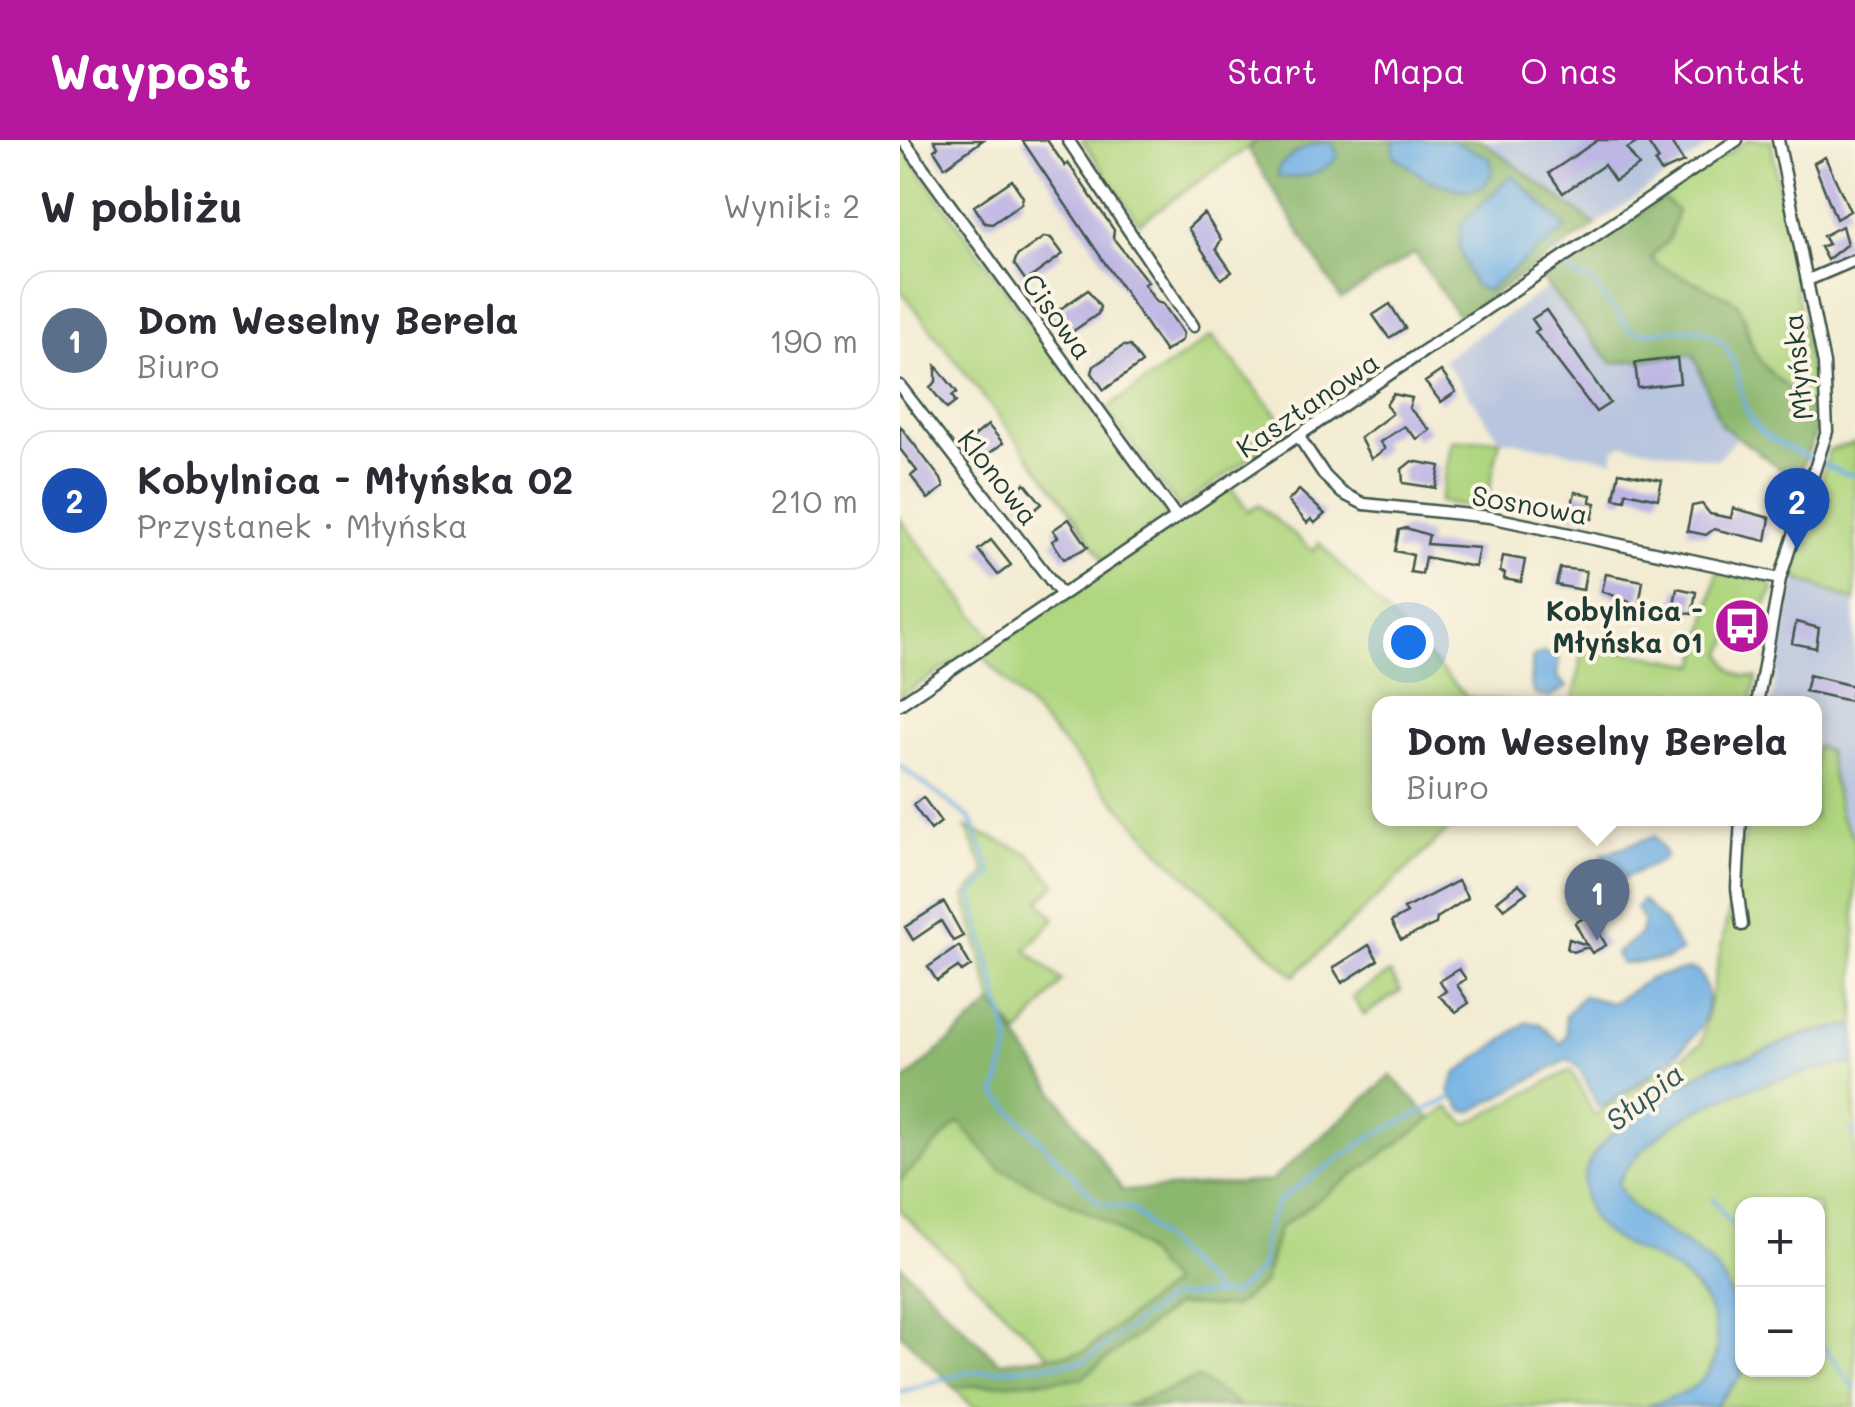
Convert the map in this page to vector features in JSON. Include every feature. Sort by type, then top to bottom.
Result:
[{"type":"street","name":"Cisowa","points":[[903,140],[1177,518]]},
{"type":"street","points":[[1068,140],[1193,326]]},
{"type":"street","name":"Kasztanowa","points":[[900,704],[1737,140]]},
{"type":"street","name":"Młyńska","points":[[1758,696],[1780,579],[1827,431],[1826,380],[1778,140]]},
{"type":"street","points":[[1808,280],[1855,260]]},
{"type":"street","name":"Klonowa","points":[[900,386],[1062,595]]},
{"type":"street","name":"Sosnowa","points":[[1299,436],[1325,476],[1342,492],[1364,504],[1490,517],[1780,579]]},
{"type":"street","points":[[1741,826],[1737,888],[1742,925]]},
{"type":"shaded area","points":[[1481,140],[1717,140],[1596,225]]},
{"type":"shaded area","points":[[1548,287],[1612,363],[1693,354],[1721,425],[1736,439],[1717,460],[1624,444],[1614,450],[1613,460],[1500,439],[1443,359]]},
{"type":"shaded area","points":[[1795,578],[1855,601],[1855,839],[1841,818],[1827,751],[1822,749],[1822,696],[1773,696]]},
{"type":"green space","points":[[1082,140],[1258,140],[1139,223]]},
{"type":"green space","points":[[1258,140],[1481,140],[1596,225],[1459,318],[1415,253],[1341,299],[1248,149]]},
{"type":"green space","points":[[1748,140],[1771,140],[1819,424],[1807,407],[1766,371],[1752,345],[1745,316],[1698,283],[1667,273],[1650,257],[1669,239],[1677,211],[1655,201]]},
{"type":"green space","points":[[900,144],[1169,515],[1104,561],[1061,497],[900,289]]},
{"type":"green space","points":[[1663,198],[1677,211],[1669,239],[1651,257],[1654,263],[1737,302],[1756,354],[1806,405],[1819,424],[1797,481],[1721,425],[1693,354],[1612,363],[1541,279]]},
{"type":"green space","points":[[1212,336],[1290,430],[1179,508],[1106,409]]},
{"type":"green space","points":[[1500,439],[1485,510],[1440,502],[1452,441]]},
{"type":"green space","points":[[1855,443],[1855,601],[1795,578],[1829,450]]},
{"type":"green space","points":[[1231,488],[1248,511],[1258,505],[1313,551],[1319,543],[1466,696],[1372,696],[1372,826],[1453,826],[1294,976],[1165,856],[982,655]]},
{"type":"green space","points":[[900,519],[992,637],[900,697]]},
{"type":"green space","points":[[1717,572],[1768,581],[1773,588],[1770,597],[1733,636],[1723,654],[1736,672],[1757,677],[1753,696],[1574,696],[1584,644],[1697,665]]},
{"type":"green space","points":[[1822,749],[1827,751],[1841,818],[1855,839],[1855,1025],[1806,1033],[1752,1056],[1717,1064],[1584,1198],[1604,1231],[1664,1261],[1688,1281],[1708,1307],[1717,1335],[1716,1350],[1706,1375],[1691,1389],[1645,1407],[1241,1407],[1198,1378],[1124,1407],[973,1407],[954,1387],[1082,1378],[1176,1305],[1233,1307],[1263,1284],[1279,1228],[1448,1107],[1467,1124],[1571,1070],[1594,1115],[1701,1044],[1747,826],[1822,826]]},
{"type":"green space","points":[[966,827],[1030,854],[1056,884],[1040,901],[1055,919],[1026,950],[1062,981],[1019,1035],[993,1003],[965,896],[986,873]]},
{"type":"green space","points":[[1390,973],[1401,991],[1364,1015],[1352,997]]},
{"type":"green space","points":[[993,1003],[1123,1191],[1271,1181],[1391,1076],[1432,1119],[1279,1228],[1263,1284],[1233,1307],[1176,1305],[1082,1378],[954,1387],[900,1333],[900,1265],[999,1362],[1084,1352],[1171,1284],[1141,1247],[1107,1222],[999,1168],[959,1122],[900,1181],[900,1085]]},
{"type":"green space","points":[[1855,1063],[1855,1407],[1715,1407],[1740,1377],[1825,1377],[1825,1197],[1735,1197],[1735,1313],[1730,1293],[1714,1267],[1636,1210],[1618,1182],[1662,1132],[1691,1114],[1723,1098],[1790,1077]]},
{"type":"green space","points":[[959,1121],[999,1168],[1107,1222],[1141,1247],[1172,1284],[1084,1352],[1051,1357],[900,1211],[900,1181]]},
{"type":"green space","points":[[1198,1378],[1241,1407],[1124,1407]]},
{"type":"water","points":[[1393,140],[1451,140],[1490,158],[1492,173],[1484,186],[1465,191],[1427,180],[1394,155]]},
{"type":"water","points":[[1332,142],[1338,156],[1326,167],[1302,176],[1278,176],[1279,167],[1297,153]]},
{"type":"water","points":[[1512,175],[1567,228],[1486,291],[1473,285],[1459,248],[1461,224]]},
{"type":"water","points":[[1542,653],[1559,657],[1557,677],[1567,687],[1551,696],[1534,694],[1530,682],[1533,657]]},
{"type":"water","points":[[1655,836],[1666,855],[1661,861],[1615,882],[1602,854]]},
{"type":"water","points":[[1642,900],[1664,922],[1681,952],[1667,959],[1621,964],[1615,954],[1639,935],[1644,922],[1636,908]]},
{"type":"water","points":[[1689,969],[1698,971],[1707,993],[1706,1014],[1696,1033],[1662,1066],[1605,1106],[1598,1107],[1580,1069],[1569,1059],[1473,1111],[1464,1111],[1449,1091],[1456,1074],[1527,1022],[1540,1024],[1561,1044],[1567,1035],[1565,1016],[1583,996],[1612,1003],[1651,978]]},
{"type":"water","points":[[1855,1025],[1855,1063],[1756,1086],[1691,1114],[1662,1132],[1618,1182],[1635,1209],[1714,1267],[1730,1293],[1735,1313],[1735,1377],[1740,1377],[1715,1407],[1645,1407],[1685,1392],[1706,1377],[1716,1353],[1716,1336],[1709,1308],[1695,1288],[1678,1272],[1603,1230],[1591,1216],[1584,1195],[1584,1176],[1591,1159],[1616,1130],[1711,1067],[1826,1030]]},
{"type":"building","points":[[934,140],[983,140],[945,167],[934,150],[938,147]]},
{"type":"building","points":[[1022,140],[1047,140],[1065,166],[1068,163],[1114,230],[1113,238],[1148,282],[1144,284],[1156,302],[1163,304],[1183,333],[1182,340],[1165,352]]},
{"type":"building","points":[[1598,140],[1641,140],[1627,149],[1639,166],[1615,181],[1604,165],[1563,193],[1549,173]]},
{"type":"building","points":[[1646,140],[1669,140],[1684,162],[1661,172],[1655,163],[1659,160]]},
{"type":"building","points":[[1825,157],[1850,211],[1836,219],[1814,163]]},
{"type":"building","points":[[1012,180],[1023,197],[1021,204],[992,224],[985,223],[974,206]]},
{"type":"building","points":[[1204,213],[1221,240],[1216,249],[1232,272],[1221,279],[1188,228]]},
{"type":"building","points":[[1842,226],[1847,244],[1827,260],[1820,247],[1828,244],[1823,236]]},
{"type":"building","points":[[1044,237],[1051,238],[1063,254],[1026,281],[1014,264],[1017,256]]},
{"type":"building","points":[[1088,290],[1100,307],[1098,314],[1069,334],[1062,333],[1050,316]]},
{"type":"building","points":[[1390,304],[1405,328],[1389,338],[1373,315]]},
{"type":"building","points":[[1546,310],[1610,403],[1596,412],[1535,332],[1539,329],[1532,319]]},
{"type":"building","points":[[1123,346],[1130,346],[1142,363],[1104,390],[1092,373],[1094,366]]},
{"type":"building","points":[[1677,358],[1680,383],[1638,388],[1635,363]]},
{"type":"building","points":[[936,366],[957,392],[952,396],[956,402],[947,409],[930,387],[936,382]]},
{"type":"building","points":[[1441,371],[1456,392],[1441,402],[1425,382]]},
{"type":"building","points":[[1393,394],[1412,398],[1409,408],[1430,430],[1417,439],[1404,426],[1380,442],[1385,449],[1371,459],[1360,438],[1392,414],[1386,405]]},
{"type":"building","points":[[988,425],[1003,443],[986,456],[972,438]]},
{"type":"building","points":[[900,426],[941,479],[944,487],[928,499],[911,476],[917,471],[900,449]]},
{"type":"building","points":[[1412,461],[1440,466],[1436,488],[1403,483],[1402,469]]},
{"type":"building","points":[[1619,472],[1662,480],[1658,499],[1626,492],[1625,500],[1614,498]]},
{"type":"building","points":[[1025,483],[1042,504],[1029,514],[1013,493]]},
{"type":"building","points":[[1299,490],[1325,514],[1315,523],[1311,519],[1307,523],[1288,501]]},
{"type":"building","points":[[1575,492],[1591,495],[1590,502],[1596,503],[1592,519],[1570,514]]},
{"type":"building","points":[[1702,504],[1710,514],[1731,518],[1733,508],[1770,518],[1766,541],[1714,529],[1706,535],[1687,531],[1692,506]]},
{"type":"building","points":[[1069,519],[1088,547],[1064,559],[1052,541],[1058,537],[1053,530]]},
{"type":"building","points":[[1406,528],[1429,535],[1427,544],[1479,548],[1475,567],[1425,557],[1422,574],[1410,572],[1413,555],[1395,551],[1399,530]]},
{"type":"building","points":[[991,540],[1011,565],[998,575],[978,550]]},
{"type":"building","points":[[1503,556],[1525,560],[1521,582],[1504,579],[1505,573],[1500,572]]},
{"type":"building","points":[[1560,568],[1586,571],[1583,590],[1556,585]]},
{"type":"building","points":[[1606,574],[1643,581],[1639,606],[1602,591]]},
{"type":"building","points":[[1677,588],[1696,592],[1692,614],[1673,611]]},
{"type":"building","points":[[1796,622],[1819,628],[1816,648],[1792,643]]},
{"type":"building","points":[[1809,675],[1853,686],[1850,701],[1805,691]]},
{"type":"building","points":[[923,797],[941,822],[931,830],[913,805]]},
{"type":"building","points":[[1458,881],[1468,898],[1437,918],[1436,924],[1401,940],[1391,922],[1407,913],[1404,909]]},
{"type":"building","points":[[1519,884],[1527,892],[1504,909],[1497,901]]},
{"type":"building","points":[[1579,884],[1594,905],[1584,911],[1569,891]]},
{"type":"building","points":[[944,902],[963,936],[953,941],[941,921],[913,940],[905,927]]},
{"type":"building","points":[[1589,915],[1606,945],[1592,953],[1588,947],[1573,952],[1567,949],[1569,939],[1587,945],[1575,923]]},
{"type":"building","points":[[1369,945],[1378,960],[1342,983],[1333,968]]},
{"type":"building","points":[[959,946],[971,966],[962,972],[958,967],[937,981],[928,967]]},
{"type":"building","points":[[1459,969],[1466,979],[1457,985],[1469,1003],[1456,1012],[1439,996],[1446,991],[1439,981]]},
{"type":"waterway","points":[[1549,245],[1574,276],[1591,281],[1632,332],[1693,329],[1722,343],[1735,366],[1750,418],[1759,429],[1788,448],[1855,475]]},
{"type":"waterway","points":[[900,766],[971,819],[992,874],[972,895],[1010,1043],[996,1094],[1099,1203],[1132,1209],[1218,1295]]},
{"type":"waterway","points":[[900,1392],[963,1373],[1085,1361],[1170,1297],[1234,1294],[1261,1269],[1265,1233],[1278,1201],[1372,1136],[1453,1097]]},
{"type":"waterway","points":[[1850,1128],[1855,1137]]},
{"type":"waterway","points":[[1712,1198],[1735,1229]]},
{"type":"waterway","points":[[1825,1348],[1855,1389]]},
{"type":"place","name":"Kobylnica - Młyńska 02","points":[[1797,550]]},
{"type":"place","name":"Kobylnica - Młyńska 01","points":[[1742,626]]},
{"type":"place","name":"Dom Weselny Berela","points":[[1597,941]]},
{"type":"water label","name":"Słupia","points":[[1644,1096]]}]
